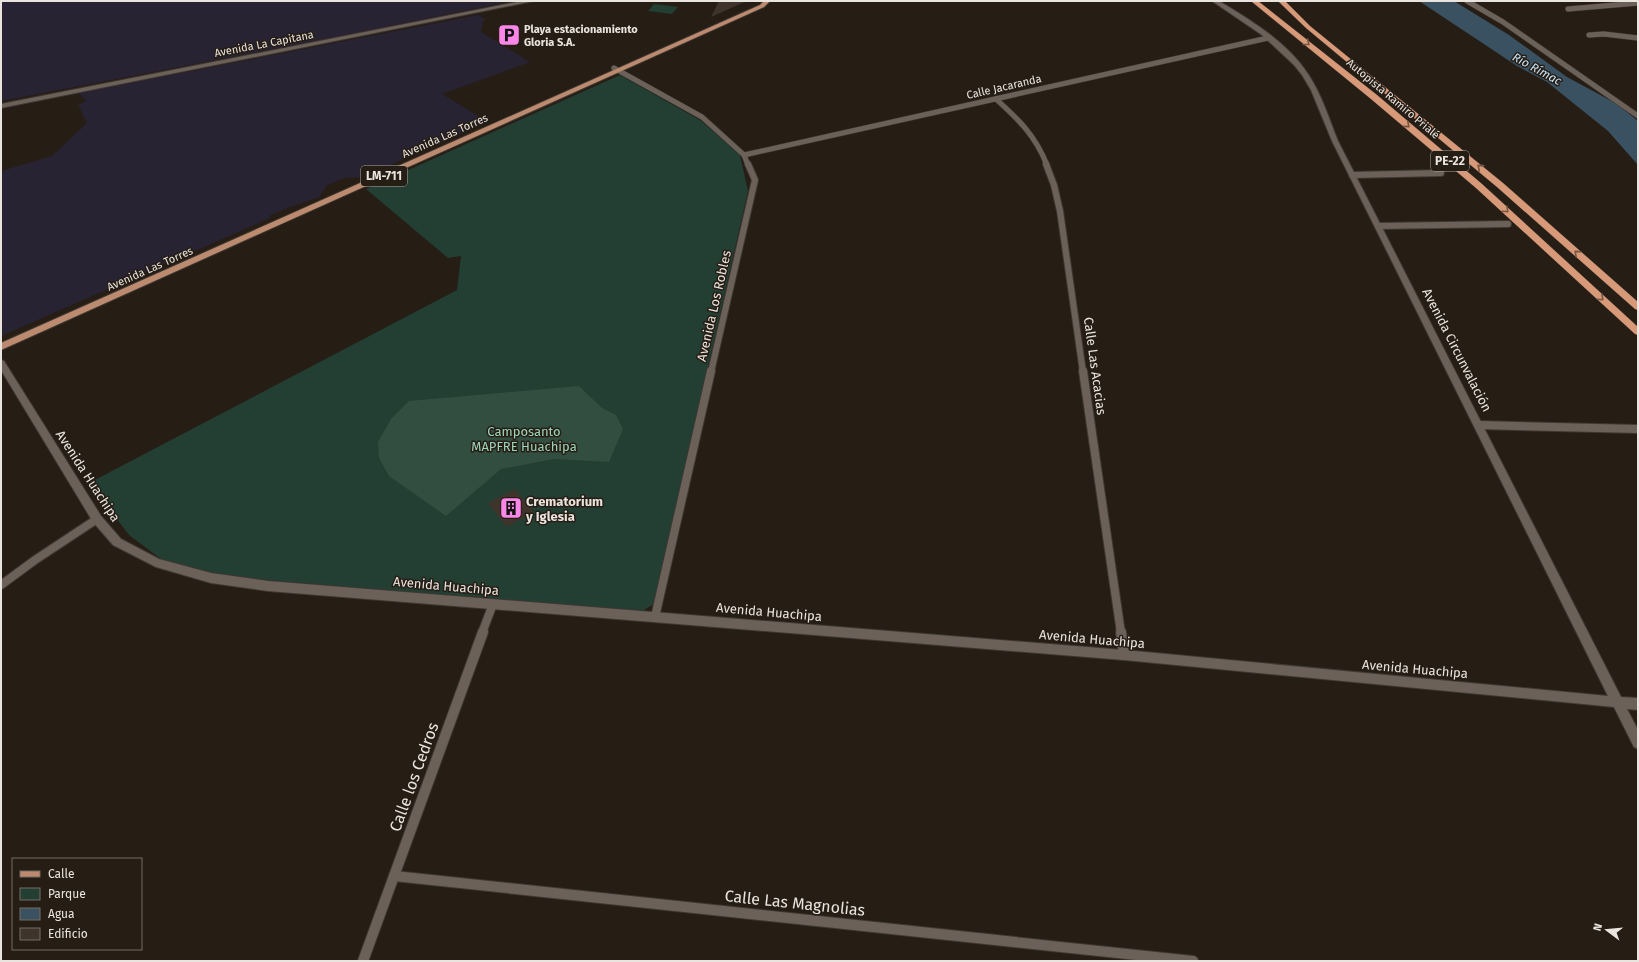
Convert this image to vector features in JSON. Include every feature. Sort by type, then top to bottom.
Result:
[{"type":"highway","name":"Autopista Ramiro Prialé","points":[[1256,1],[1481,187],[1638,332]]},
{"type":"highway","points":[[1273,1],[1308,27]]},
{"type":"highway","name":"Autopista Ramiro Prialé","points":[[1281,1],[1308,27],[1473,162],[1638,307]]},
{"type":"main road","name":"Avenida Las Torres","points":[[1,342],[616,69],[762,6],[767,2]]},
{"type":"main road","name":"Avenida Las Torres","points":[[1,347],[616,69]]},
{"type":"street","name":"Avenida La Capitana","points":[[1,106],[532,1]]},
{"type":"street","name":"Avenida Circunvalación","points":[[1215,1],[1242,18],[1268,38],[1289,56],[1305,74],[1352,175],[1638,743]]},
{"type":"street","points":[[1467,1],[1503,22],[1638,116]]},
{"type":"street","points":[[1568,9],[1638,3]]},
{"type":"street","points":[[1589,35],[1604,34],[1638,38]]},
{"type":"street","name":"Calle Jacaranda","points":[[744,155],[1268,38]]},
{"type":"street","name":"Avenida Los Robles","points":[[616,69],[702,117],[744,155],[755,180],[655,617]]},
{"type":"street","name":"Calle Las Acacias","points":[[996,99],[1026,127],[1047,165],[1054,186],[1062,222],[1124,655]]},
{"type":"street","points":[[1352,175],[1441,173]]},
{"type":"street","points":[[1378,226],[1508,224]]},
{"type":"street","name":"Avenida Huachipa","points":[[1,363],[97,520],[117,542],[156,563],[211,578],[268,586],[576,612],[1124,655],[1638,704]]},
{"type":"street","points":[[1478,426],[1638,428]]},
{"type":"street","points":[[1,584],[97,520]]},
{"type":"street","name":"Calle los Cedros","points":[[363,961],[493,604]]},
{"type":"street","name":"Calle Las Magnolias","points":[[394,876],[1193,961]]},
{"type":"shaded area","points":[[1,1],[513,1],[331,38],[1,101]]},
{"type":"shaded area","points":[[478,15],[487,20],[483,21],[481,32],[530,62],[442,94],[488,122],[363,177],[344,178],[327,185],[319,197],[282,210],[269,216],[270,218],[1,336],[1,171],[52,156],[87,123],[78,105],[86,101],[79,93]]},
{"type":"green space","points":[[654,4],[678,7],[672,14],[648,11]]},
{"type":"green space","name":"Camposanto MAPFRE Huachipa","points":[[620,75],[700,120],[740,155],[748,191],[654,604],[641,612],[218,576],[161,559],[129,535],[89,483],[457,290],[461,256],[448,258],[366,189]]},
{"type":"green space","points":[[579,386],[602,408],[616,415],[623,429],[609,462],[554,459],[501,469],[446,516],[389,476],[379,458],[378,442],[391,419],[409,401]]},
{"type":"water","name":"Río Rímac","points":[[1419,1],[1454,1],[1509,35],[1567,77],[1617,104],[1638,121],[1638,165],[1608,131],[1547,82],[1517,66]]},
{"type":"building","points":[[719,1],[747,1],[711,17]]},
{"type":"building","name":"Crematorium y Iglesia","points":[[515,489],[534,512],[507,527],[488,503]]},
{"type":"place","name":"Playa estacionamiento Gloria S.A.","points":[[509,35]]},
{"type":"place","name":"Crematorium y Iglesia","points":[[511,508]]}]
